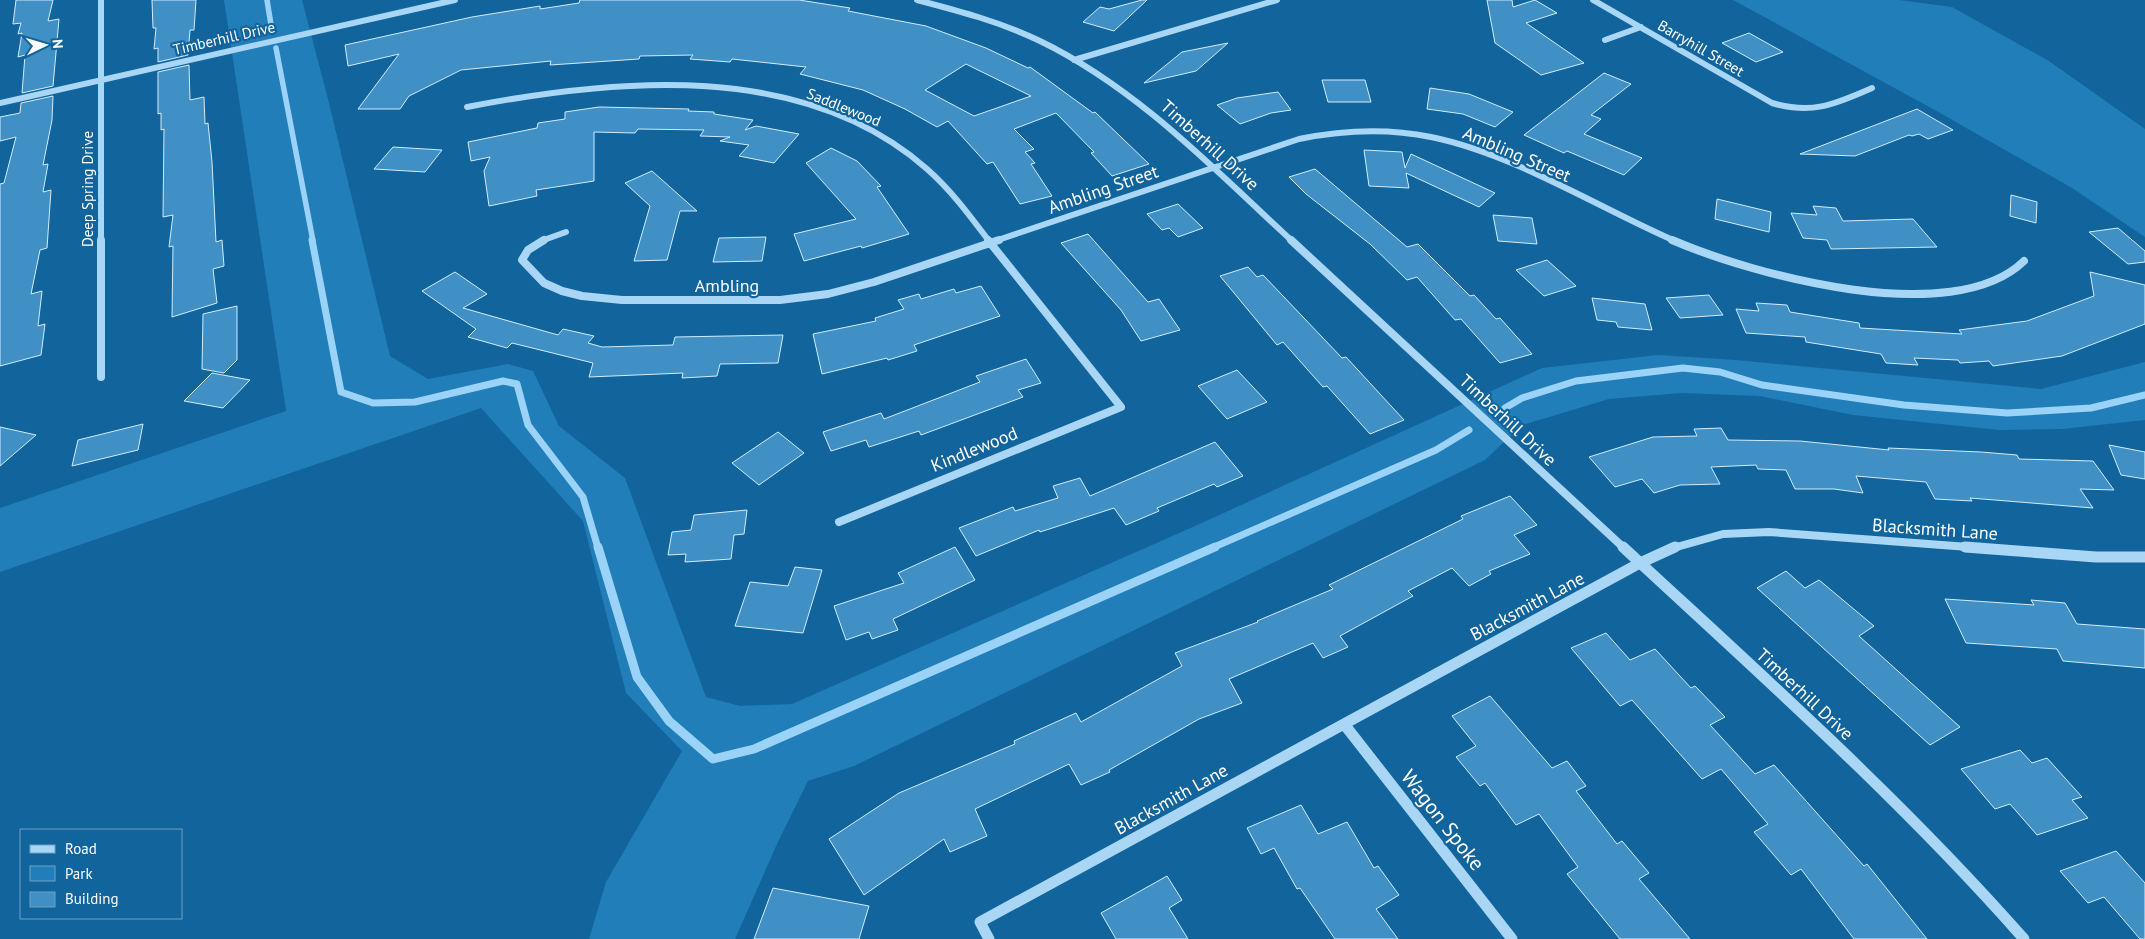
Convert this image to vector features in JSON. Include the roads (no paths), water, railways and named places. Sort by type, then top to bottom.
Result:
[{"type":"street","name":"Deep Spring Drive","points":[[101,0],[101,377]]},
{"type":"street","name":"Timberhill Drive","points":[[0,103],[455,0]]},
{"type":"street","name":"Timberhill Drive","points":[[917,0],[967,14],[1014,31],[1074,60],[1127,95],[1172,129],[1211,168],[1840,748],[1965,872],[2024,939]]},
{"type":"street","points":[[1074,60],[1277,0]]},
{"type":"street","name":"Barryhill Street","points":[[1593,0],[1772,103],[1799,111],[1820,109],[1872,88]]},
{"type":"street","points":[[1605,40],[1641,28]]},
{"type":"street","name":"Saddlewood","points":[[467,107],[576,88],[652,84],[724,88],[791,101],[852,122],[904,151],[946,190],[1121,407]]},
{"type":"street","name":"Ambling Street","points":[[990,243],[1284,144],[1316,135],[1361,131],[1408,134],[1446,141],[1483,152],[1725,261],[1769,273],[1845,288],[1910,293],[1967,290],[1996,282],[2012,274],[2024,261]]},
{"type":"street","name":"Ambling","points":[[566,232],[529,248],[523,255],[522,260],[544,282],[575,293],[622,300],[780,300],[828,294],[874,282],[990,243]]},
{"type":"street","name":"Kindlewood","points":[[839,522],[1121,407]]},
{"type":"street","name":"Blacksmith Lane","points":[[989,939],[980,922],[1640,564],[1682,544],[1723,534],[1754,532],[2096,557],[2145,558]]},
{"type":"street","name":"Wagon Spoke","points":[[1344,724],[1512,939]]},
{"type":"waterway","points":[[267,0],[272,31]]},
{"type":"waterway","points":[[276,48],[313,241]]},
{"type":"waterway","points":[[312,240],[341,392],[373,403],[415,402],[503,381],[517,384],[528,425],[583,497],[598,548]]},
{"type":"waterway","points":[[1505,408],[1522,398],[1576,381],[1683,368],[1720,372],[1762,385],[1904,405],[2007,413],[2091,408],[2145,395]]},
{"type":"waterway","points":[[1212,548],[1436,450],[1469,430]]},
{"type":"waterway","points":[[598,547],[637,677],[669,721],[713,759],[754,749],[1215,547]]}]
